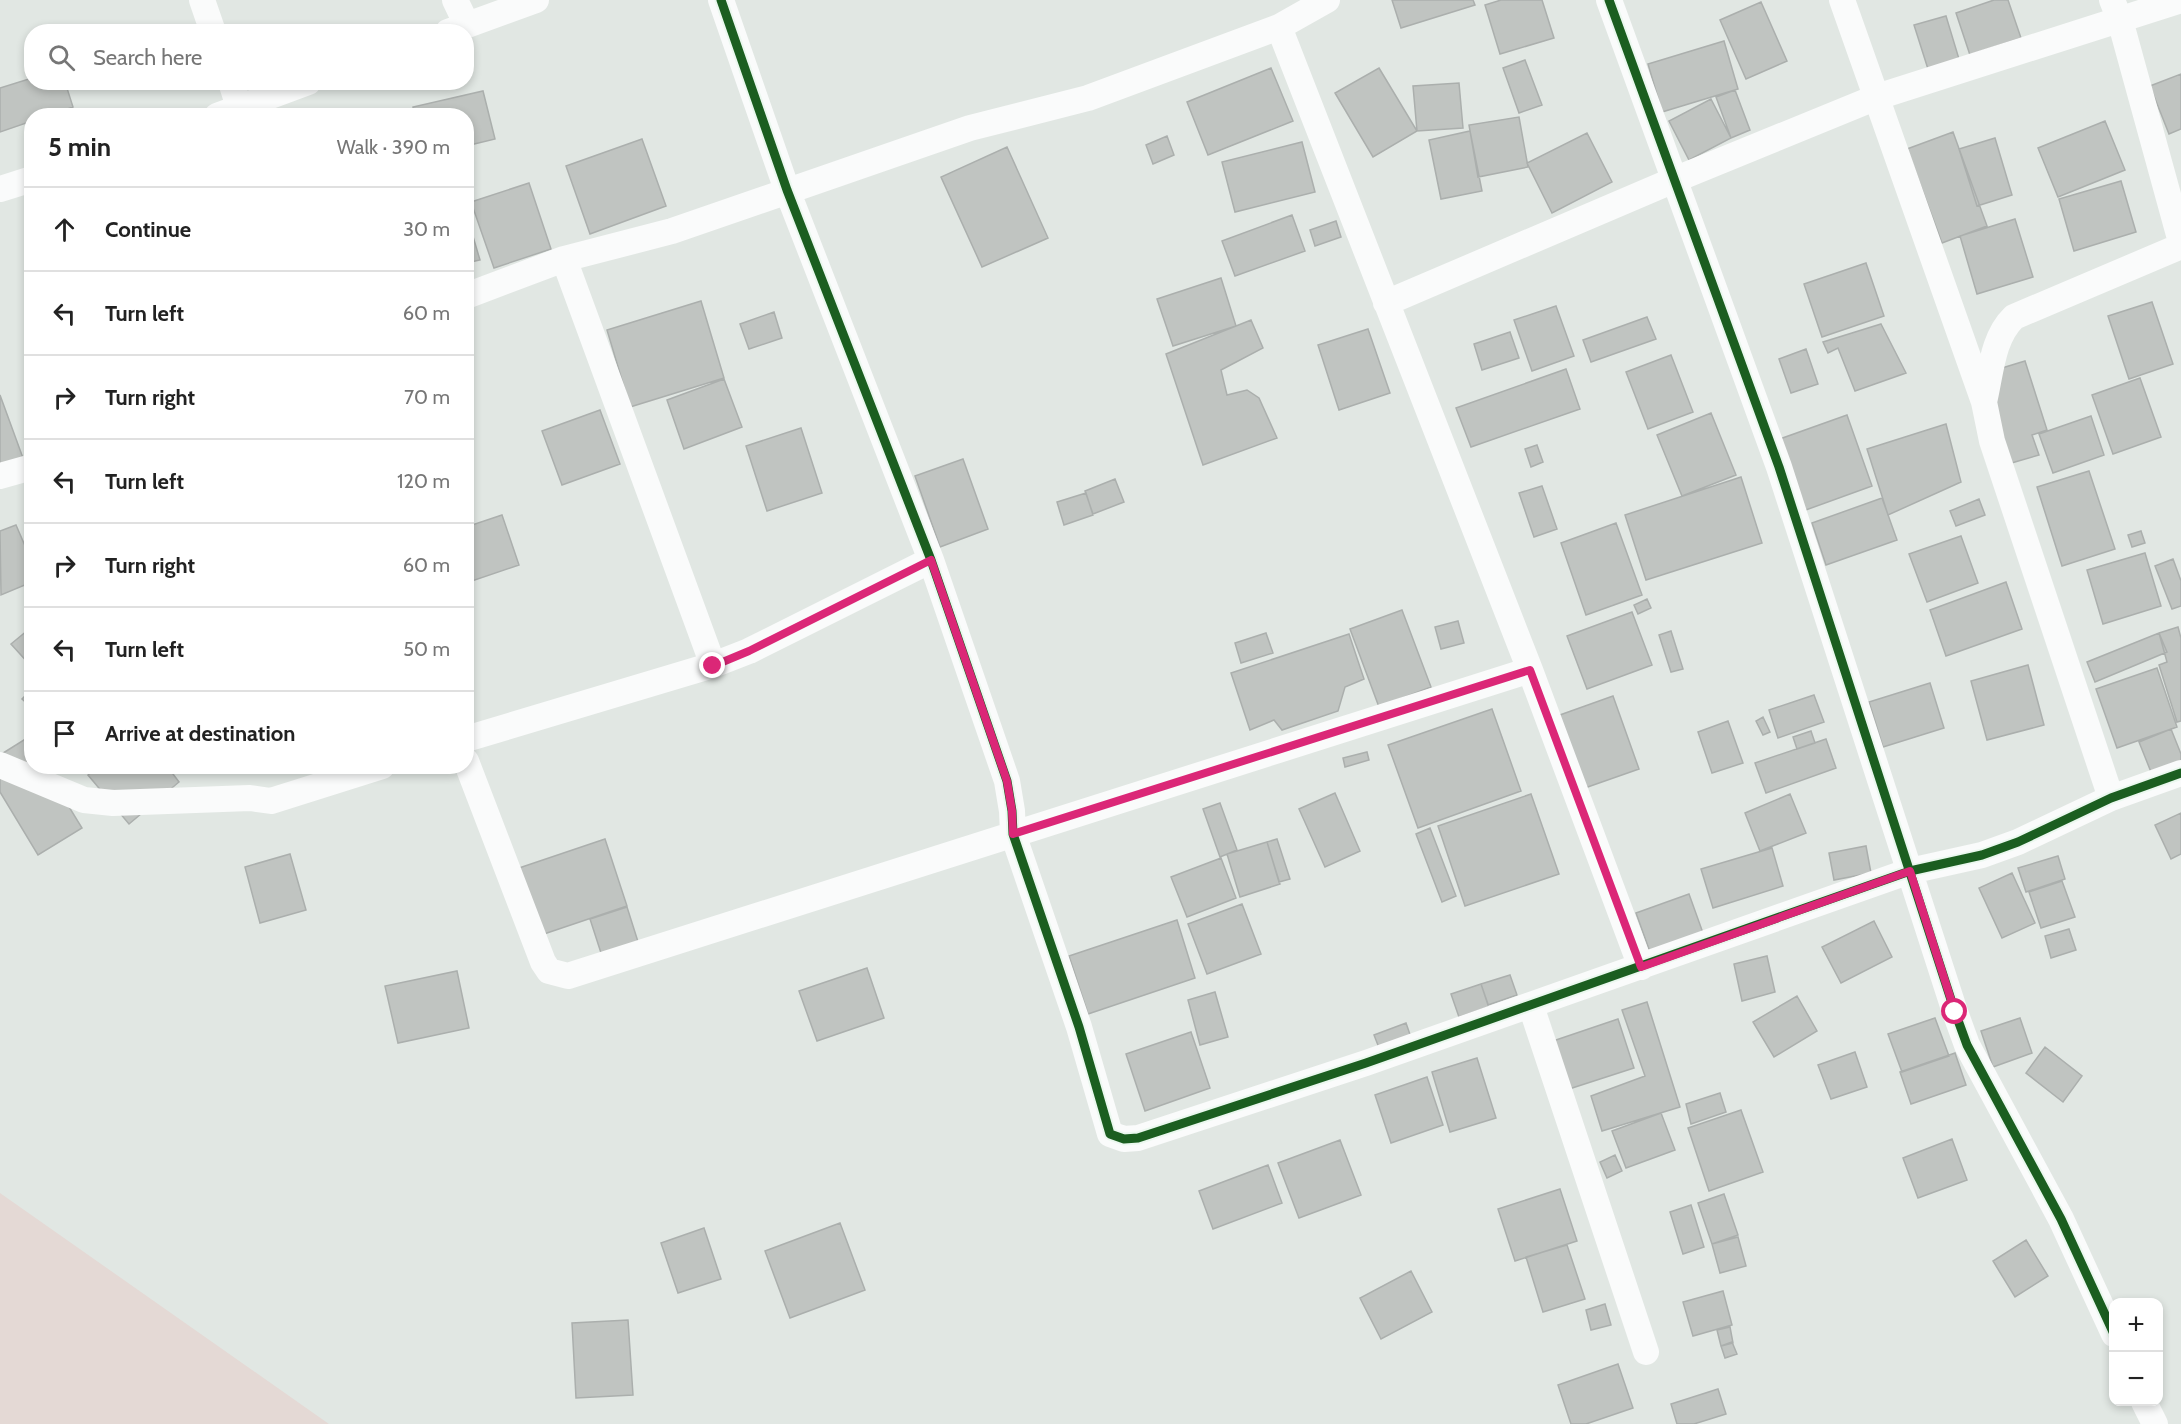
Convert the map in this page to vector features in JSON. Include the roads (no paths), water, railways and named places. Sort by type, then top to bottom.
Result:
[{"type":"street","points":[[202,0],[210,24]]},
{"type":"street","points":[[455,0],[458,24]]},
{"type":"street","points":[[469,24],[536,0]]},
{"type":"street","points":[[721,0],[787,190],[931,560],[1007,781],[1013,834],[1079,1028],[1110,1134],[1124,1139],[1138,1138],[1366,1064],[1910,871],[1982,855],[2018,842],[2111,798],[2181,772]]},
{"type":"street","points":[[474,293],[564,259],[672,231],[970,128],[1088,98],[1279,27],[1327,0]]},
{"type":"street","points":[[1609,0],[1779,467],[1967,1045],[2061,1219],[2109,1323]]},
{"type":"street","points":[[1842,0],[1984,402],[1992,441],[2111,798]]},
{"type":"street","points":[[1386,303],[1674,180],[1877,97],[2116,10],[2181,0]]},
{"type":"street","points":[[1984,402],[1999,338],[2006,325],[2014,317],[2181,244],[2116,10]]},
{"type":"street","points":[[1279,27],[1530,670],[1641,967]]},
{"type":"street","points":[[228,108],[230,90]]},
{"type":"street","points":[[236,108],[286,90]]},
{"type":"street","points":[[0,189],[24,182]]},
{"type":"street","points":[[564,259],[713,666]]},
{"type":"street","points":[[0,476],[24,469]]},
{"type":"street","points":[[474,737],[713,666],[749,651],[931,560]]},
{"type":"street","points":[[471,774],[543,962],[549,971],[568,976],[1530,670]]},
{"type":"street","points":[[0,765],[84,800],[113,803],[250,798],[271,801],[357,774]]},
{"type":"street","points":[[1531,1005],[1646,1352]]},
{"type":"street","points":[[2146,1406],[2155,1424]]}]
